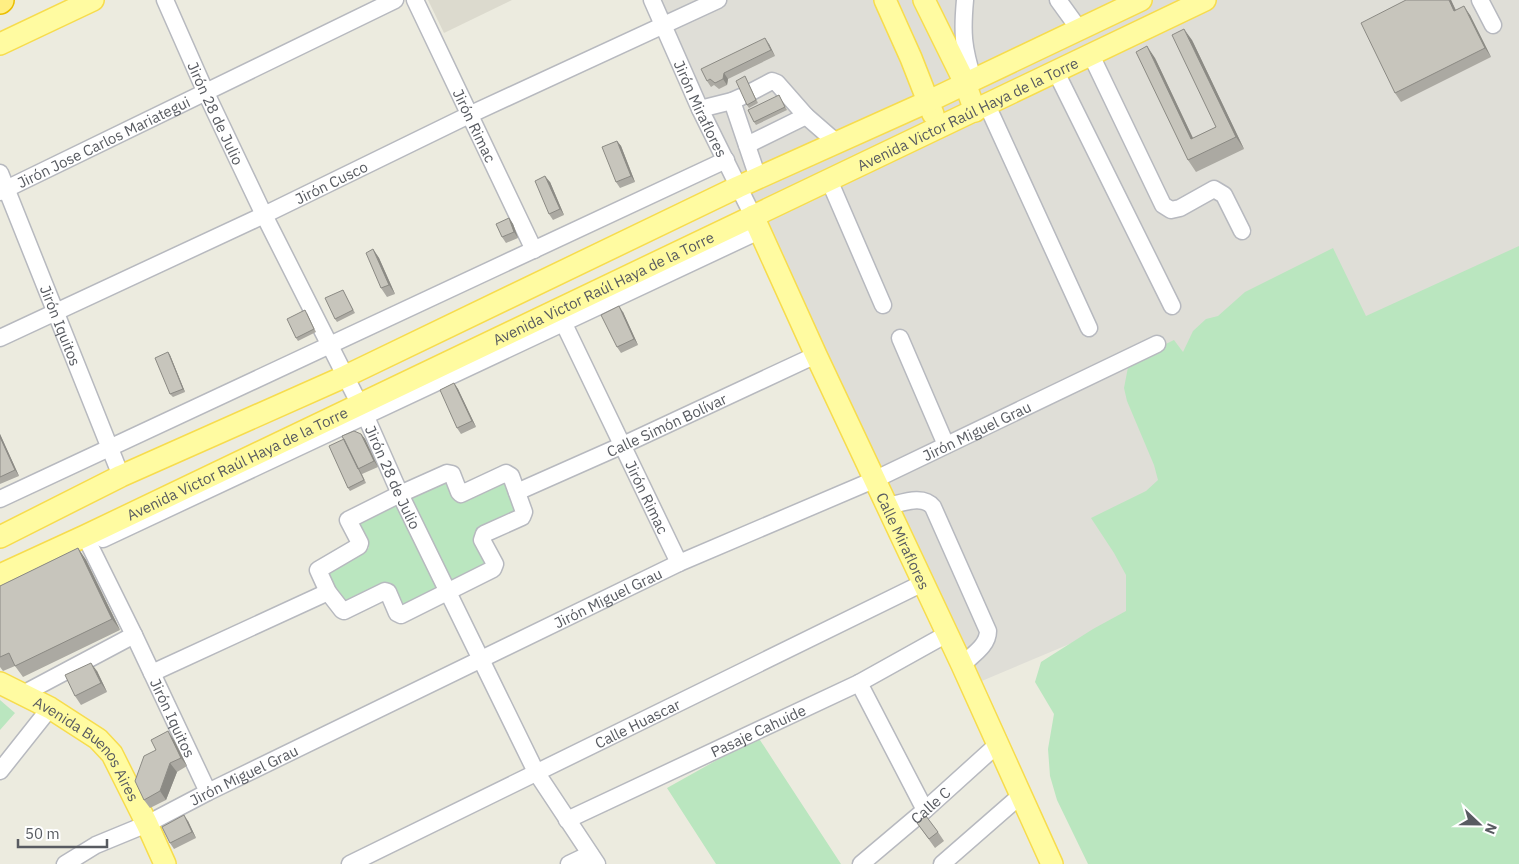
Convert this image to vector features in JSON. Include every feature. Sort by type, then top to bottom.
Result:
[{"type":"main road","points":[[0,44],[94,0]]},
{"type":"main road","points":[[885,0],[939,128]]},
{"type":"main road","points":[[924,0],[969,81],[981,108]]},
{"type":"main road","name":"Avenida Victor Raúl Haya de la Torre","points":[[0,537],[121,476],[346,376],[738,187],[927,102],[1141,0]]},
{"type":"main road","name":"Avenida Victor Raúl Haya de la Torre","points":[[0,575],[88,540],[756,224],[829,180],[1206,0]]},
{"type":"main road","name":"Calle Miraflores","points":[[756,224],[876,479],[1052,864]]},
{"type":"main road","name":"Avenida Buenos Aires","points":[[0,683],[50,708],[98,739],[112,754],[165,864]]},
{"type":"street","name":"Jirón 28 de Julio","points":[[165,0],[206,93],[264,215],[363,410],[400,494],[536,772],[593,859]]},
{"type":"street","name":"Jirón Jose Carlos Mariategui","points":[[3,190],[395,0]]},
{"type":"street","name":"Jirón Rimac","points":[[415,0],[534,250]]},
{"type":"street","name":"Jirón Miraflores","points":[[652,0],[700,108],[756,224]]},
{"type":"street","name":"Jirón Cusco","points":[[0,338],[264,215],[469,115],[718,0]]},
{"type":"street","points":[[965,0],[962,28],[969,81]]},
{"type":"street","points":[[1058,0],[1079,29]]},
{"type":"street","points":[[1480,0],[1493,26]]},
{"type":"street","points":[[1091,55],[1163,205],[1172,210],[1180,208],[1214,190],[1219,191],[1224,195],[1242,231]]},
{"type":"street","points":[[1056,72],[1172,306]]},
{"type":"street","points":[[700,108],[743,96],[772,81],[777,83],[806,116],[837,143]]},
{"type":"street","points":[[743,96],[748,146],[758,178]]},
{"type":"street","points":[[981,108],[1089,328]]},
{"type":"street","points":[[748,146],[806,116]]},
{"type":"street","points":[[0,499],[726,160]]},
{"type":"street","name":"Jirón Iquitos","points":[[0,174],[3,190],[57,312],[121,476]]},
{"type":"street","points":[[829,180],[883,305]]},
{"type":"street","points":[[363,410],[564,324],[756,224]]},
{"type":"street","name":"Jirón Rimac","points":[[564,324],[679,564]]},
{"type":"street","points":[[900,338],[946,445]]},
{"type":"street","name":"Jirón Miguel Grau","points":[[65,864],[96,845],[147,824],[208,792],[679,564],[876,479],[1157,344]]},
{"type":"street","name":"Calle Simón Bolívar","points":[[517,492],[816,355]]},
{"type":"street","points":[[450,473],[460,494],[506,473],[511,476],[517,492],[524,512],[522,517],[482,536],[482,540],[495,564],[494,567],[401,615],[397,613],[388,592],[385,591],[344,611],[328,592],[318,570],[359,546],[360,543],[349,519],[400,494],[450,473]]},
{"type":"street","points":[[888,506],[923,500],[929,502],[933,507],[988,631],[985,643],[962,665]]},
{"type":"street","points":[[0,588],[88,540]]},
{"type":"street","name":"Jirón Iquitos","points":[[88,540],[208,792]]},
{"type":"street","name":"Calle Huascar","points":[[350,864],[923,583]]},
{"type":"street","points":[[152,673],[328,592]]},
{"type":"street","name":"Pasaje Cahuide","points":[[567,820],[859,683],[947,634]]},
{"type":"street","points":[[23,694],[134,635]]},
{"type":"street","points":[[859,683],[925,810]]},
{"type":"street","points":[[0,771],[50,708]]},
{"type":"street","name":"Calle C","points":[[860,864],[925,810],[998,744]]},
{"type":"street","points":[[942,864],[1020,796]]},
{"type":"street","points":[[569,864],[593,859]]},
{"type":"shaded area","points":[[428,0],[512,0],[444,33]]},
{"type":"shaded area","points":[[655,0],[1519,0],[1519,285],[1148,611],[977,683]]},
{"type":"green space","points":[[1519,246],[1519,864],[1088,864],[1057,800],[1050,776],[1048,749],[1054,714],[1035,682],[1041,662],[1093,629],[1126,611],[1126,575],[1091,518],[1146,491],[1158,480],[1154,465],[1127,401],[1124,388],[1129,362],[1174,340],[1183,352],[1193,331],[1206,319],[1218,316],[1245,292],[1333,248],[1366,316]]},
{"type":"green space","points":[[448,478],[460,500],[507,478],[522,512],[478,534],[490,565],[402,610],[388,582],[343,604],[327,571],[369,548],[358,521]]},
{"type":"green space","points":[[0,700],[15,713],[0,730]]},
{"type":"green space","points":[[758,737],[841,864],[716,864],[667,788]]},
{"type":"building","points":[[1406,0],[1449,0],[1454,11],[1464,6],[1485,48],[1395,93],[1361,23]]},
{"type":"building","points":[[1184,29],[1236,137],[1188,160],[1136,52],[1147,46],[1191,139],[1216,127],[1172,35]]},
{"type":"building","points":[[765,38],[771,50],[724,73],[723,79],[715,83],[710,79],[707,81],[701,69]]},
{"type":"building","points":[[745,76],[756,100],[747,105],[736,81]]},
{"type":"building","points":[[779,95],[785,107],[754,122],[748,110]]},
{"type":"building","points":[[617,141],[631,176],[616,182],[602,147]]},
{"type":"building","points":[[545,176],[560,209],[549,214],[535,181]]},
{"type":"building","points":[[509,218],[514,232],[502,237],[496,224]]},
{"type":"building","points":[[373,249],[389,285],[381,288],[366,253]]},
{"type":"building","points":[[343,290],[353,310],[335,319],[325,298]]},
{"type":"building","points":[[619,306],[634,339],[617,347],[601,315]]},
{"type":"building","points":[[305,310],[314,329],[296,338],[287,319]]},
{"type":"building","points":[[168,352],[183,389],[170,394],[155,358]]},
{"type":"building","points":[[454,383],[472,421],[457,428],[440,390]]},
{"type":"building","points":[[354,431],[361,434],[374,461],[358,469],[342,436]]},
{"type":"building","points":[[0,437],[15,470],[0,477]]},
{"type":"building","points":[[344,439],[364,480],[348,488],[329,446]]},
{"type":"building","points":[[78,548],[112,619],[15,666],[9,653],[0,657],[0,586]]},
{"type":"building","points":[[91,663],[101,683],[75,696],[65,675]]},
{"type":"building","points":[[168,731],[181,758],[170,763],[160,791],[144,800],[135,781],[144,756],[156,750],[151,740]]},
{"type":"building","points":[[184,815],[192,832],[170,843],[162,827]]},
{"type":"building","points":[[926,816],[938,832],[929,839],[917,823]]}]
